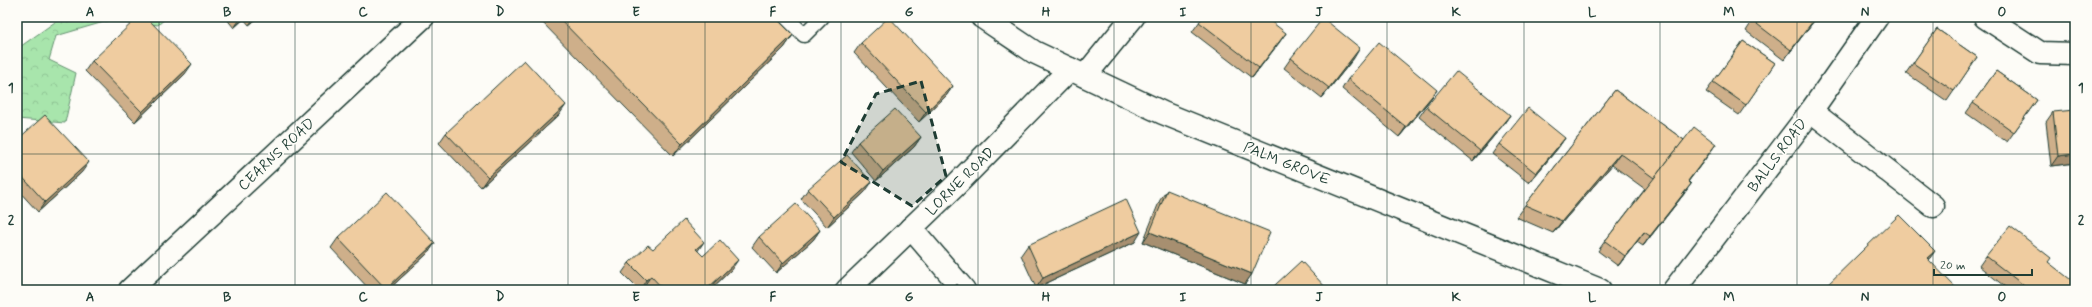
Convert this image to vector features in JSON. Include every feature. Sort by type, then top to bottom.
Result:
[{"type":"street","name":"CEARNS ROAD","points":[[130,290],[423,17]]},
{"type":"street","name":"PALM GROVE","points":[[982,17],[1034,52],[1163,113],[1600,290]]},
{"type":"street","name":"LORNE ROAD","points":[[847,290],[911,228],[1078,73],[1133,17]]},
{"type":"street","name":"BALLS ROAD","points":[[1674,290],[1811,111],[1877,17]]},
{"type":"street","points":[[1985,17],[2040,53],[2075,54]]},
{"type":"street","points":[[1811,111],[1933,206]]},
{"type":"street","points":[[911,228],[964,290]]},
{"type":"lane","points":[[786,17],[804,35],[822,17]]},
{"type":"highlighted area","points":[[921,81],[946,176],[912,206],[841,162],[876,94]]},
{"type":"green space","points":[[57,17],[167,17],[158,25],[114,19],[56,36],[49,60],[76,73],[65,123],[17,119],[17,49],[55,22]]},
{"type":"building","points":[[138,17],[146,17],[192,64],[142,112],[92,61]]},
{"type":"building","points":[[558,17],[646,17],[651,22],[656,17],[775,17],[793,35],[682,144]]},
{"type":"building","points":[[889,17],[953,86],[926,112],[861,43]]},
{"type":"building","points":[[1203,17],[1265,17],[1286,33],[1259,68],[1199,22]]},
{"type":"building","points":[[1755,17],[1816,17],[1791,50],[1753,21]]},
{"type":"building","points":[[1323,18],[1360,48],[1329,88],[1291,58]]},
{"type":"building","points":[[1937,29],[1977,57],[1954,91],[1913,63]]},
{"type":"building","points":[[1743,41],[1775,63],[1746,105],[1713,82]]},
{"type":"building","points":[[1379,42],[1437,90],[1406,127],[1348,79]]},
{"type":"building","points":[[524,60],[566,105],[488,177],[446,133]]},
{"type":"building","points":[[1456,71],[1510,115],[1480,151],[1426,107]]},
{"type":"building","points":[[1996,71],[2037,100],[2014,132],[1973,103]]},
{"type":"building","points":[[1615,90],[1684,140],[1654,178],[1620,153],[1562,221],[1525,205]]},
{"type":"building","points":[[1528,108],[1565,138],[1536,173],[1499,144]]},
{"type":"building","points":[[895,109],[921,137],[883,171],[858,142]]},
{"type":"building","points":[[2075,110],[2075,154],[2058,156],[2053,112]]},
{"type":"building","points":[[45,115],[89,162],[45,202],[17,171],[17,140]]},
{"type":"building","points":[[1694,127],[1716,144],[1688,181],[1691,184],[1650,236],[1644,232],[1625,256],[1605,241]]},
{"type":"building","points":[[847,155],[872,182],[834,217],[808,189]]},
{"type":"building","points":[[1167,190],[1270,232],[1252,274],[1150,232]]},
{"type":"building","points":[[387,192],[435,243],[386,289],[338,238]]},
{"type":"building","points":[[1126,199],[1141,232],[1043,278],[1028,245]]},
{"type":"building","points":[[796,204],[820,230],[783,263],[759,237]]},
{"type":"building","points":[[1899,215],[1935,251],[1927,258],[1957,289],[1956,290],[1899,290],[1897,288],[1895,290],[1822,290]]},
{"type":"building","points":[[684,220],[704,242],[696,249],[703,256],[720,240],[738,260],[706,290],[664,290],[651,276],[646,280],[629,263],[648,245],[653,249]]},
{"type":"building","points":[[2010,226],[2051,258],[2048,262],[2075,283],[2075,290],[2025,290],[2027,288],[1986,256]]},
{"type":"building","points":[[1301,261],[1328,290],[1280,290],[1275,285]]},
{"type":"building","points":[[957,284],[963,290],[951,290]]},
{"type":"building","points":[[277,286],[281,290],[272,290]]}]
